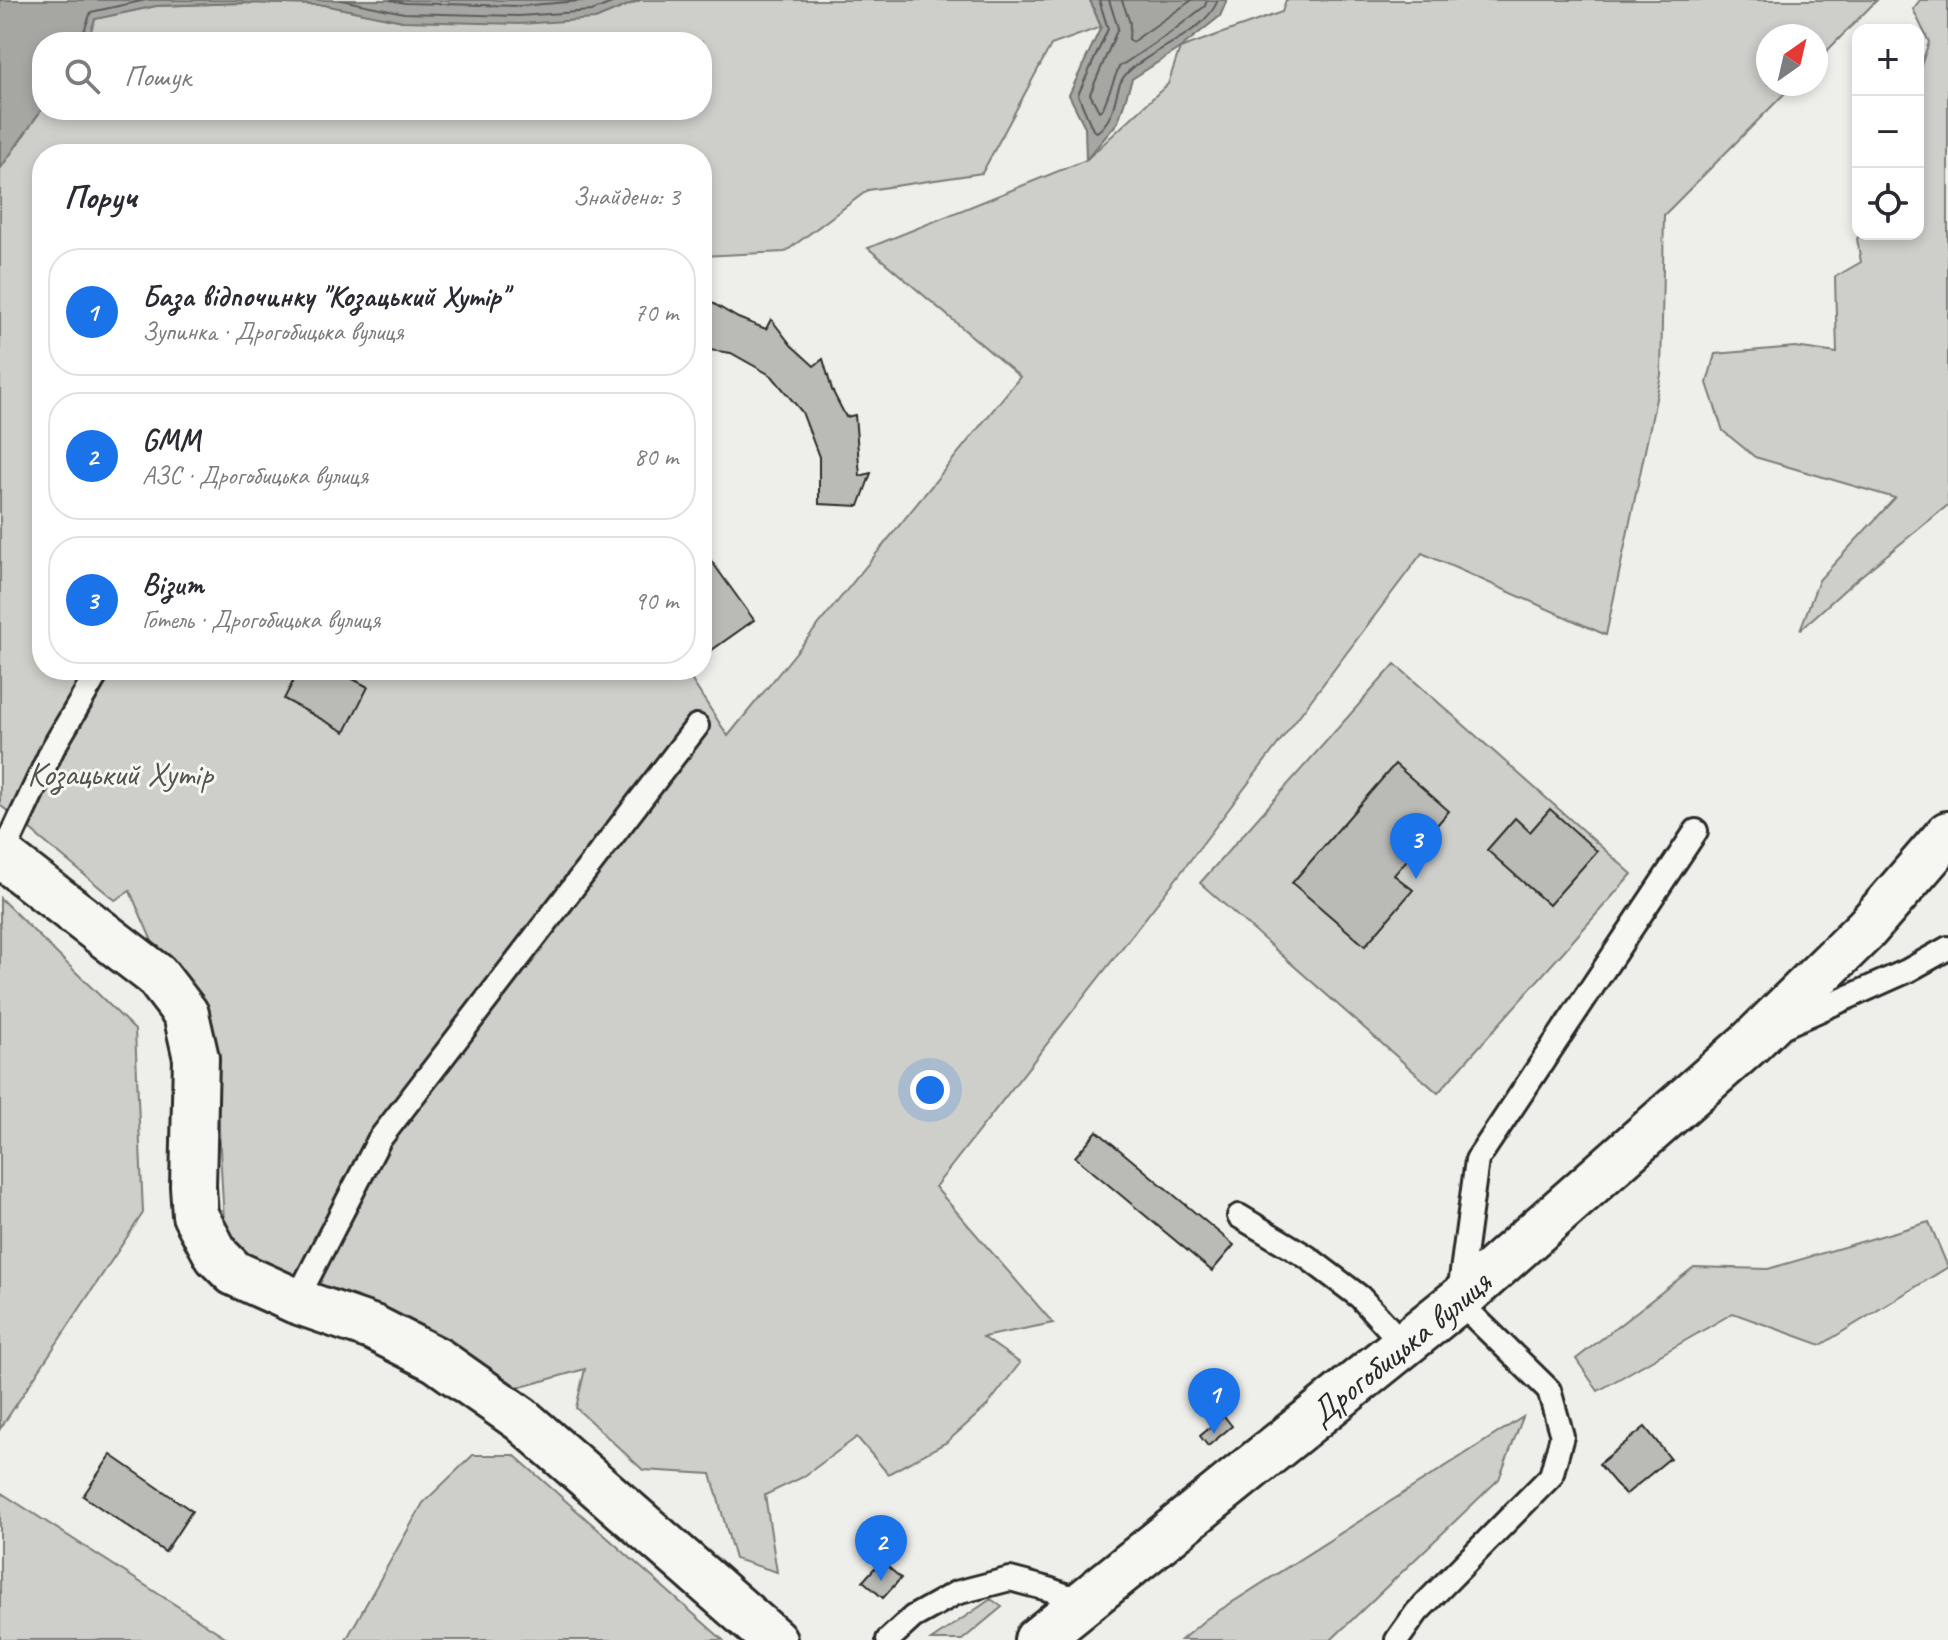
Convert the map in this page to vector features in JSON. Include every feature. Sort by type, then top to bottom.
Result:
[{"type":"main road","name":"Дрогобицька вулиця","points":[[1037,1640],[1458,1301],[1752,1041],[1867,928],[1948,834]]},
{"type":"main road","points":[[1,856],[156,975],[186,1014],[196,1058],[195,1215],[217,1256],[234,1273],[296,1301],[374,1328],[437,1360],[521,1419],[774,1640]]},
{"type":"lane","points":[[1,856],[53,748],[93,680]]},
{"type":"lane","points":[[296,1301],[379,1140],[697,726]]},
{"type":"lane","points":[[1397,1640],[1417,1612],[1551,1476],[1562,1436],[1549,1390],[1458,1301],[1477,1160],[1696,831]]},
{"type":"lane","points":[[1752,1041],[1907,971],[1948,948]]},
{"type":"lane","points":[[1239,1216],[1307,1257],[1360,1297],[1404,1345]]},
{"type":"lane","points":[[888,1640],[913,1617],[956,1593],[1010,1579],[1084,1602]]},
{"type":"green space","name":"Козацький Хутір","points":[[640,0],[1090,0],[1101,27],[1051,45],[982,173],[868,190],[785,252],[712,256],[712,144],[32,144],[32,680],[692,680],[728,736],[1020,377],[868,248],[1086,160],[1168,84],[1180,48],[1282,12],[1286,0],[1877,0],[1828,50],[1828,24],[1756,24],[1756,96],[1782,96],[1664,215],[1661,375],[1606,635],[1422,553],[1176,879],[935,1187],[1053,1323],[983,1337],[1020,1363],[987,1406],[947,1442],[888,1474],[857,1437],[803,1477],[765,1495],[777,1572],[735,1559],[711,1474],[643,1470],[576,1408],[585,1369],[514,1389],[246,1262],[225,1241],[214,1038],[159,957],[130,891],[115,900],[0,805],[0,169],[34,120],[712,120],[712,32],[90,32],[95,19],[156,6],[240,3],[324,5],[403,21],[595,19]]},
{"type":"green space","points":[[1920,0],[1948,0],[1948,505],[1800,630],[1819,580],[1895,498],[1755,457],[1723,431],[1707,383],[1715,354],[1795,347],[1837,353],[1835,277],[1861,262],[1857,240],[1924,240],[1924,57],[1929,42],[1924,24],[1920,24],[1913,9]]},
{"type":"green space","points":[[1395,664],[1632,874],[1438,1093],[1200,883]]},
{"type":"green space","points":[[0,898],[135,1030],[143,1213],[0,1429]]},
{"type":"green space","points":[[1929,1222],[1948,1267],[1821,1345],[1733,1313],[1598,1391],[1576,1359],[1694,1267],[1768,1269]]},
{"type":"green space","points":[[1523,1417],[1499,1479],[1331,1640],[1181,1640],[1206,1619]]},
{"type":"green space","points":[[473,1455],[514,1455],[723,1640],[346,1640],[423,1503]]},
{"type":"green space","points":[[0,1492],[230,1640],[0,1640]]},
{"type":"green space","points":[[991,1599],[1002,1607],[962,1640],[931,1640]]},
{"type":"water","points":[[0,0],[640,0],[595,19],[520,24],[403,21],[324,5],[240,3],[156,6],[95,19],[90,32],[32,32],[34,120],[0,169]]},
{"type":"water","points":[[1090,0],[1227,0],[1220,16],[1180,48],[1132,79],[1118,122],[1086,160],[1085,127],[1069,95],[1101,27]]},
{"type":"building","points":[[712,303],[766,329],[771,319],[791,345],[814,366],[823,359],[832,390],[846,417],[855,415],[860,476],[871,473],[859,506],[819,504],[819,457],[802,412],[772,376],[731,353],[712,350]]},
{"type":"building","points":[[712,562],[754,620],[712,650]]},
{"type":"building","points":[[294,680],[355,680],[368,687],[345,732],[284,699]]},
{"type":"building","points":[[1395,764],[1449,811],[1394,875],[1413,890],[1365,946],[1292,883]]},
{"type":"building","points":[[1550,809],[1597,851],[1549,905],[1487,850],[1515,818],[1530,832]]},
{"type":"building","points":[[1097,1131],[1234,1245],[1212,1271],[1075,1157]]},
{"type":"building","points":[[1224,1416],[1232,1426],[1208,1446],[1200,1436]]},
{"type":"building","points":[[1645,1427],[1670,1458],[1625,1495],[1599,1464]]},
{"type":"building","points":[[111,1455],[192,1511],[165,1552],[83,1496]]},
{"type":"building","points":[[881,1561],[901,1578],[883,1598],[863,1581]]},
{"type":"place","name":"Візит","points":[[1416,879]]},
{"type":"place","name":"База відпочинку \"Козацький Хутір\"","points":[[1214,1434]]},
{"type":"place","name":"GMM","points":[[881,1581]]}]
